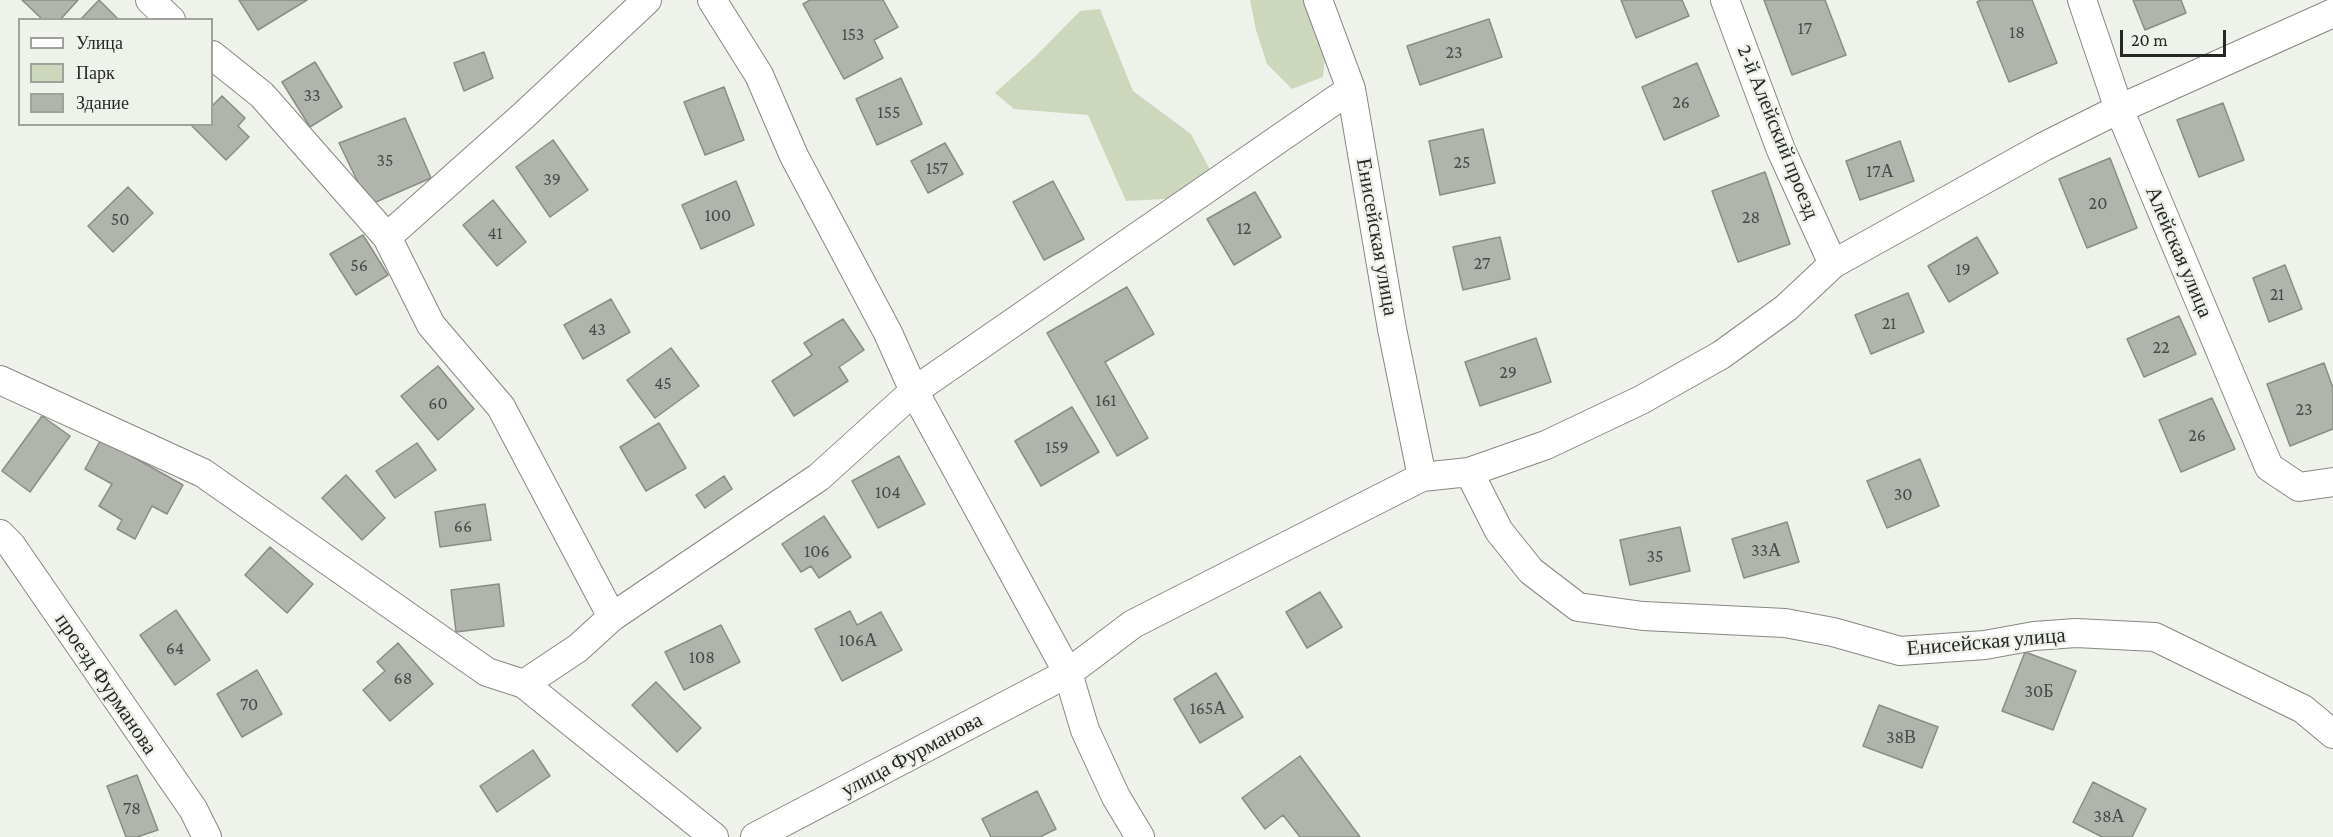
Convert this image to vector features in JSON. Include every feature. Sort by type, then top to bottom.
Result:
[{"type":"street","points":[[150,0],[169,18]]},
{"type":"street","points":[[387,237],[523,116],[647,0]]},
{"type":"street","points":[[712,0],[759,75],[794,156],[888,333],[914,391],[1068,673],[1085,730],[1116,797],[1140,837]]},
{"type":"street","name":"Енисейская улица","points":[[1318,0],[1351,88],[1392,329],[1422,477]]},
{"type":"street","name":"2-й Алейский проезд","points":[[1725,0],[1781,150],[1833,264]]},
{"type":"street","name":"Алейская улица","points":[[2082,0],[2119,109],[2269,467],[2299,487],[2333,482]]},
{"type":"street","points":[[1422,477],[1469,472],[1546,445],[1641,400],[1721,355],[1786,308],[1833,264],[2043,147],[2119,109],[2333,13]]},
{"type":"street","points":[[213,56],[262,95],[387,237],[431,325],[501,408],[612,617]]},
{"type":"street","points":[[524,684],[578,648],[612,617],[819,477],[914,391],[1351,88]]},
{"type":"street","points":[[0,380],[203,473],[487,672],[524,684],[714,837]]},
{"type":"street","name":"Енисейская улица","points":[[1469,472],[1499,531],[1531,571],[1578,607],[1643,616],[1785,623],[1833,632],[1900,651],[1985,645],[2034,636],[2076,633],[2155,636],[2303,709],[2333,734]]},
{"type":"street","name":"улица Фурманова","points":[[755,837],[1068,673],[1133,624],[1422,477]]},
{"type":"street","name":"проезд Фурманова","points":[[0,534],[11,545],[193,809],[207,837]]},
{"type":"green space","points":[[1250,0],[1309,0],[1326,46],[1323,77],[1292,89],[1267,64],[1256,30]]},
{"type":"green space","points":[[1100,9],[1133,91],[1191,134],[1224,196],[1126,201],[1088,115],[1014,109],[995,93],[1034,58],[1080,11]]},
{"type":"building","points":[[22,0],[78,0],[62,18],[41,18]]},
{"type":"building","points":[[99,0],[117,18],[82,18]]},
{"type":"building","points":[[239,0],[307,0],[258,30]]},
{"type":"building","points":[[810,0],[883,0],[898,27],[874,40],[883,58],[844,79],[803,4]]},
{"type":"building","points":[[1621,0],[1682,0],[1689,16],[1636,38]]},
{"type":"building","points":[[1764,0],[1825,0],[1846,55],[1792,75]]},
{"type":"building","points":[[1981,0],[2032,0],[2057,63],[2009,82],[1977,2]]},
{"type":"building","points":[[2133,0],[2181,0],[2186,13],[2145,30]]},
{"type":"building","points":[[1489,19],[1502,57],[1420,85],[1407,46]]},
{"type":"building","points":[[484,52],[493,78],[464,91],[454,63]]},
{"type":"building","points":[[315,62],[342,107],[310,127],[282,82]]},
{"type":"building","points":[[1697,63],[1719,116],[1664,140],[1642,87]]},
{"type":"building","points":[[901,78],[922,124],[877,145],[856,99]]},
{"type":"building","points":[[724,87],[744,140],[705,155],[684,102]]},
{"type":"building","points":[[222,96],[245,118],[238,126],[249,137],[226,160],[192,126],[213,126],[213,105]]},
{"type":"building","points":[[2223,103],[2244,160],[2199,177],[2177,120]]},
{"type":"building","points":[[405,118],[431,178],[369,205],[339,143]]},
{"type":"building","points":[[1483,129],[1495,183],[1440,195],[1429,141]]},
{"type":"building","points":[[553,140],[588,190],[550,217],[516,167]]},
{"type":"building","points":[[1900,141],[1914,181],[1860,200],[1846,161]]},
{"type":"building","points":[[945,143],[963,174],[928,193],[911,161]]},
{"type":"building","points":[[2110,158],[2137,228],[2087,248],[2059,179]]},
{"type":"building","points":[[1765,172],[1790,244],[1738,262],[1712,191]]},
{"type":"building","points":[[736,181],[754,225],[701,249],[682,205]]},
{"type":"building","points":[[1053,181],[1084,239],[1044,260],[1013,202]]},
{"type":"building","points":[[128,187],[153,213],[113,252],[88,226]]},
{"type":"building","points":[[1255,192],[1281,237],[1234,265],[1207,219]]},
{"type":"building","points":[[493,200],[526,242],[497,266],[463,225]]},
{"type":"building","points":[[363,235],[388,275],[356,295],[330,254]]},
{"type":"building","points":[[1500,237],[1510,279],[1463,290],[1453,247]]},
{"type":"building","points":[[1977,237],[1998,273],[1949,302],[1928,266]]},
{"type":"building","points":[[2285,265],[2302,309],[2269,322],[2253,278]]},
{"type":"building","points":[[1127,287],[1154,334],[1105,362],[1148,438],[1117,456],[1047,333]]},
{"type":"building","points":[[1908,293],[1924,332],[1871,354],[1855,315]]},
{"type":"building","points":[[611,299],[630,332],[583,359],[564,325]]},
{"type":"building","points":[[2179,316],[2196,354],[2144,377],[2127,339]]},
{"type":"building","points":[[843,319],[864,350],[839,367],[848,381],[794,416],[772,381],[812,355],[804,343]]},
{"type":"building","points":[[1536,338],[1551,382],[1480,406],[1465,362]]},
{"type":"building","points":[[671,348],[699,386],[655,418],[627,380]]},
{"type":"building","points":[[2324,363],[2333,388],[2333,429],[2290,446],[2267,384]]},
{"type":"building","points":[[438,366],[474,409],[438,440],[401,396]]},
{"type":"building","points":[[2212,398],[2235,449],[2181,472],[2159,420]]},
{"type":"building","points":[[1072,407],[1099,452],[1041,486],[1015,441]]},
{"type":"building","points":[[42,416],[70,436],[30,492],[2,471]]},
{"type":"building","points":[[659,423],[686,468],[646,491],[620,447]]},
{"type":"building","points":[[101,439],[183,485],[167,514],[152,506],[135,539],[117,529],[122,520],[99,506],[112,484],[85,469]]},
{"type":"building","points":[[417,443],[436,470],[395,498],[376,471]]},
{"type":"building","points":[[899,456],[925,504],[878,528],[852,481]]},
{"type":"building","points":[[1920,459],[1939,506],[1887,528],[1867,481]]},
{"type":"building","points":[[346,475],[385,518],[362,540],[322,498]]},
{"type":"building","points":[[724,476],[732,489],[705,508],[696,495]]},
{"type":"building","points":[[485,504],[491,540],[440,547],[435,512]]},
{"type":"building","points":[[824,516],[851,557],[819,578],[811,566],[801,572],[782,544]]},
{"type":"building","points":[[1787,522],[1799,562],[1744,578],[1732,539]]},
{"type":"building","points":[[1680,527],[1690,571],[1630,585],[1620,540]]},
{"type":"building","points":[[270,547],[313,584],[287,613],[245,575]]},
{"type":"building","points":[[499,584],[504,626],[456,632],[451,590]]},
{"type":"building","points":[[1320,592],[1342,627],[1307,648],[1286,612]]},
{"type":"building","points":[[176,610],[210,660],[175,685],[140,635]]},
{"type":"building","points":[[850,611],[857,625],[881,612],[902,650],[842,681],[815,629]]},
{"type":"building","points":[[721,625],[740,662],[684,690],[665,652]]},
{"type":"building","points":[[398,643],[433,684],[390,721],[363,690],[385,671],[377,662]]},
{"type":"building","points":[[2025,652],[2076,671],[2053,730],[2002,711]]},
{"type":"building","points":[[257,670],[282,714],[242,737],[217,694]]},
{"type":"building","points":[[1216,673],[1243,717],[1200,743],[1174,699]]},
{"type":"building","points":[[656,682],[701,728],[677,752],[632,705]]},
{"type":"building","points":[[1879,705],[1938,727],[1922,768],[1863,746]]},
{"type":"building","points":[[533,750],[550,776],[497,812],[480,786]]},
{"type":"building","points":[[1300,756],[1360,837],[1300,837],[1283,815],[1265,829],[1242,798]]},
{"type":"building","points":[[137,775],[158,830],[137,837],[126,837],[107,786]]},
{"type":"building","points":[[2093,782],[2146,809],[2132,837],[2102,837],[2073,822]]},
{"type":"building","points":[[1037,791],[1056,829],[1040,837],[991,837],[982,819]]}]
